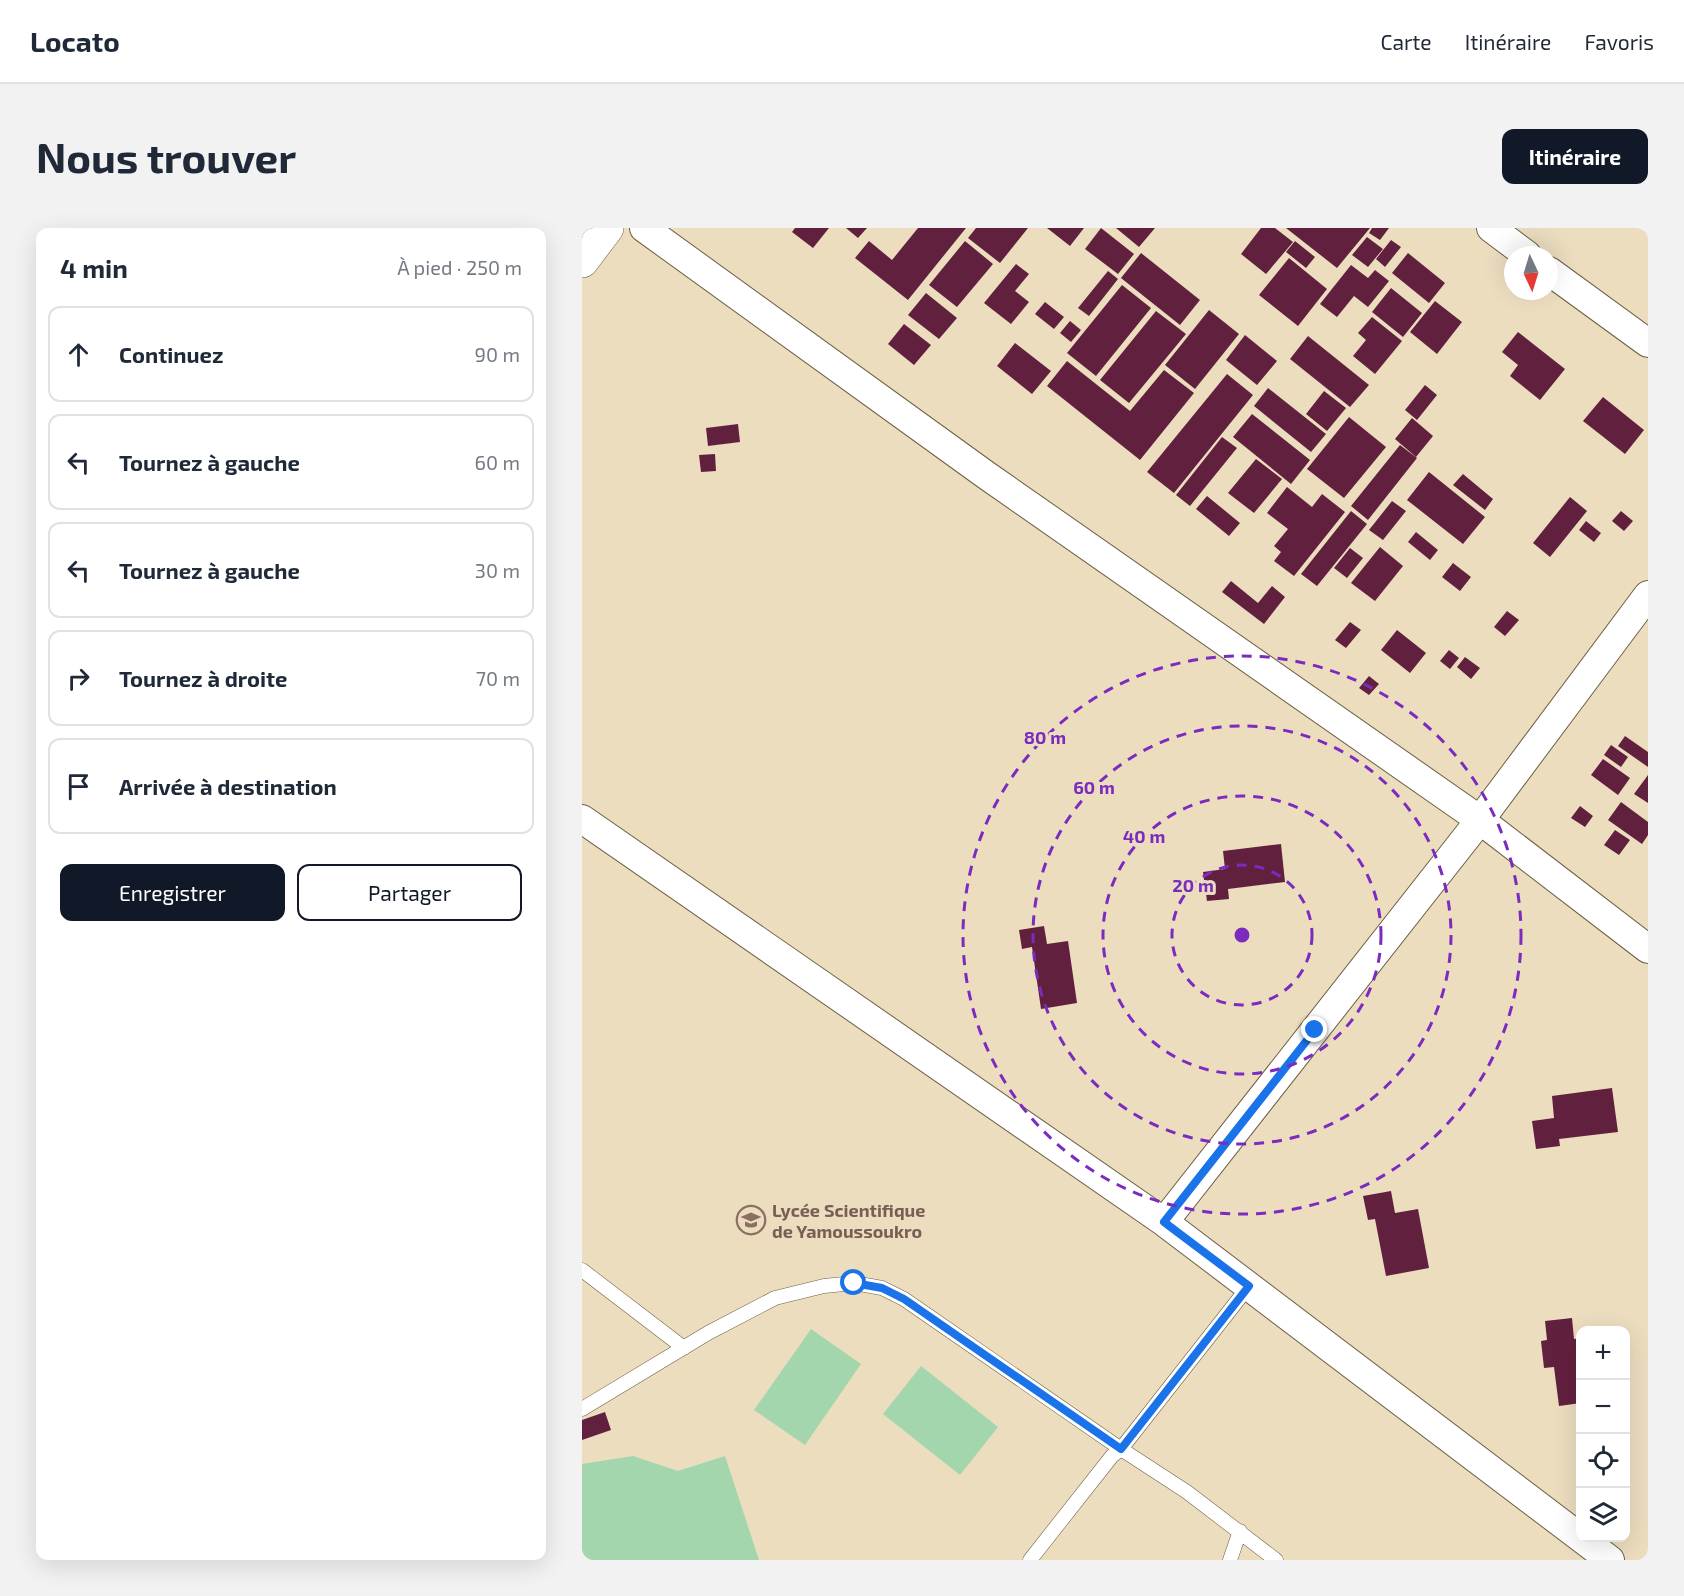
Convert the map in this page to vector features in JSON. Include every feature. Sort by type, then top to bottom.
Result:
[{"type":"street","points":[[582,261],[607,228]]},
{"type":"street","points":[[644,228],[986,475],[1480,820],[1648,949]]},
{"type":"street","points":[[1491,228],[1515,246]]},
{"type":"street","points":[[1558,278],[1648,343]]},
{"type":"street","points":[[1164,1222],[1480,820],[1648,595]]},
{"type":"street","points":[[582,819],[1164,1222],[1610,1560]]},
{"type":"lane","points":[[582,1270],[684,1348]]},
{"type":"lane","points":[[582,1409],[708,1332],[775,1298],[824,1286],[854,1283],[882,1288],[904,1299],[1187,1492],[1276,1560]]},
{"type":"lane","points":[[1030,1560],[1249,1286]]},
{"type":"lane","points":[[1230,1560],[1240,1531]]},
{"type":"green space","points":[[811,1329],[861,1364],[805,1445],[754,1410]]},
{"type":"green space","points":[[921,1366],[998,1427],[960,1475],[883,1414]]},
{"type":"green space","points":[[633,1456],[678,1471],[725,1456],[759,1560],[582,1560],[582,1464]]},
{"type":"building","points":[[795,228],[829,228],[813,248],[792,232]]},
{"type":"building","points":[[846,228],[867,228],[858,238]]},
{"type":"building","points":[[918,228],[966,228],[908,300],[855,258],[869,241],[892,260]]},
{"type":"building","points":[[976,228],[1028,228],[1000,263],[968,238]]},
{"type":"building","points":[[1047,228],[1084,228],[1070,246]]},
{"type":"building","points":[[1101,228],[1134,254],[1118,274],[1085,249]]},
{"type":"building","points":[[1116,228],[1155,228],[1139,247]]},
{"type":"building","points":[[1261,228],[1275,228],[1293,242],[1266,274],[1241,254]]},
{"type":"building","points":[[1286,228],[1370,228],[1337,268]]},
{"type":"building","points":[[1372,228],[1389,228],[1380,240],[1369,233]]},
{"type":"building","points":[[1367,237],[1383,249],[1368,267],[1352,255]]},
{"type":"building","points":[[1391,240],[1401,247],[1385,267],[1376,259]]},
{"type":"building","points":[[965,241],[993,264],[957,307],[929,285]]},
{"type":"building","points":[[1295,241],[1315,257],[1306,268],[1286,252]]},
{"type":"building","points":[[1141,253],[1200,300],[1180,325],[1121,278]]},
{"type":"building","points":[[1408,253],[1445,283],[1429,303],[1392,273]]},
{"type":"building","points":[[1289,258],[1327,289],[1298,326],[1259,295]]},
{"type":"building","points":[[1016,264],[1029,274],[1015,291],[1029,302],[1011,324],[984,303]]},
{"type":"building","points":[[1351,265],[1368,278],[1375,270],[1389,281],[1368,307],[1354,296],[1337,317],[1320,304]]},
{"type":"building","points":[[1108,271],[1118,279],[1089,316],[1078,308]]},
{"type":"building","points":[[1122,285],[1151,308],[1096,376],[1067,353]]},
{"type":"building","points":[[1391,288],[1422,313],[1403,337],[1372,312]]},
{"type":"building","points":[[926,293],[957,318],[939,339],[908,315]]},
{"type":"building","points":[[1435,301],[1462,322],[1437,354],[1410,332]]},
{"type":"building","points":[[1045,302],[1064,317],[1054,329],[1035,314]]},
{"type":"building","points":[[1209,310],[1239,334],[1195,389],[1165,365]]},
{"type":"building","points":[[1156,311],[1186,334],[1129,403],[1100,380]]},
{"type":"building","points":[[1372,317],[1402,341],[1375,374],[1353,356],[1366,340],[1358,333]]},
{"type":"building","points":[[1070,321],[1081,330],[1071,342],[1060,333]]},
{"type":"building","points":[[904,324],[931,345],[914,365],[888,344]]},
{"type":"building","points":[[1518,332],[1565,369],[1540,400],[1510,376],[1518,365],[1502,352]]},
{"type":"building","points":[[1245,335],[1277,361],[1257,385],[1226,360]]},
{"type":"building","points":[[1308,336],[1369,385],[1350,407],[1290,359]]},
{"type":"building","points":[[1015,343],[1051,371],[1032,394],[997,366]]},
{"type":"building","points":[[1067,361],[1130,411],[1164,370],[1194,393],[1140,460],[1047,386]]},
{"type":"building","points":[[1227,374],[1253,395],[1174,493],[1147,472]]},
{"type":"building","points":[[1425,385],[1437,395],[1417,420],[1405,410]]},
{"type":"building","points":[[1268,388],[1326,434],[1311,452],[1254,406]]},
{"type":"building","points":[[1324,391],[1346,408],[1327,431],[1306,414]]},
{"type":"building","points":[[1603,397],[1644,430],[1625,454],[1583,421]]},
{"type":"building","points":[[1252,414],[1310,460],[1291,484],[1233,437]]},
{"type":"building","points":[[1349,417],[1386,447],[1344,498],[1307,469]]},
{"type":"building","points":[[1412,418],[1433,436],[1416,457],[1395,439]]},
{"type":"building","points":[[738,424],[740,442],[708,446],[706,428]]},
{"type":"building","points":[[1222,437],[1237,448],[1190,506],[1176,495]]},
{"type":"building","points":[[1400,445],[1417,458],[1368,520],[1351,506]]},
{"type":"building","points":[[715,454],[716,471],[701,472],[699,455]]},
{"type":"building","points":[[1256,459],[1282,479],[1254,513],[1228,493]]},
{"type":"building","points":[[1429,472],[1485,517],[1463,544],[1407,500]]},
{"type":"building","points":[[1463,474],[1493,499],[1485,510],[1453,485]]},
{"type":"building","points":[[1287,487],[1312,507],[1322,494],[1345,512],[1294,576],[1274,561],[1281,552],[1274,546],[1288,529],[1267,513]]},
{"type":"building","points":[[1207,496],[1240,523],[1229,536],[1196,509]]},
{"type":"building","points":[[1570,497],[1587,511],[1550,557],[1533,543]]},
{"type":"building","points":[[1392,501],[1406,511],[1383,540],[1369,530]]},
{"type":"building","points":[[1351,511],[1367,524],[1317,586],[1301,574]]},
{"type":"building","points":[[1621,511],[1633,521],[1624,531],[1612,521]]},
{"type":"building","points":[[1586,521],[1601,533],[1594,542],[1579,530]]},
{"type":"building","points":[[1416,532],[1438,550],[1430,560],[1408,542]]},
{"type":"building","points":[[1380,547],[1403,566],[1375,601],[1351,583]]},
{"type":"building","points":[[1350,548],[1363,558],[1347,578],[1334,568]]},
{"type":"building","points":[[1453,563],[1471,577],[1460,591],[1442,577]]},
{"type":"building","points":[[1231,581],[1258,603],[1272,586],[1285,597],[1264,624],[1222,592]]},
{"type":"building","points":[[1507,611],[1519,620],[1505,636],[1494,627]]},
{"type":"building","points":[[1350,622],[1361,630],[1346,648],[1335,640]]},
{"type":"building","points":[[1397,630],[1426,653],[1410,673],[1381,650]]},
{"type":"building","points":[[1449,650],[1459,658],[1450,669],[1440,661]]},
{"type":"building","points":[[1465,657],[1480,668],[1471,679],[1457,667]]},
{"type":"building","points":[[1369,676],[1379,684],[1369,695],[1359,688]]},
{"type":"building","points":[[1625,736],[1648,752],[1648,767],[1618,746]]},
{"type":"building","points":[[1611,745],[1628,757],[1621,767],[1604,755]]},
{"type":"building","points":[[1603,759],[1630,778],[1618,795],[1591,775]]},
{"type":"building","points":[[1648,775],[1648,803],[1634,794]]},
{"type":"building","points":[[1621,802],[1648,822],[1648,835],[1642,844],[1608,820]]},
{"type":"building","points":[[1580,806],[1593,816],[1585,827],[1571,818]]},
{"type":"building","points":[[1615,830],[1630,840],[1619,855],[1604,845]]},
{"type":"building","points":[[1281,844],[1285,882],[1228,889],[1229,899],[1207,901],[1203,872],[1225,869],[1223,851]]},
{"type":"building","points":[[1044,926],[1047,944],[1068,941],[1077,1003],[1041,1009],[1032,947],[1022,949],[1019,930]]},
{"type":"building","points":[[1612,1088],[1618,1132],[1559,1139],[1560,1146],[1536,1149],[1532,1121],[1554,1118],[1552,1096]]},
{"type":"building","points":[[1391,1191],[1395,1213],[1418,1209],[1429,1268],[1386,1276],[1375,1219],[1368,1220],[1363,1196]]},
{"type":"building","points":[[1572,1318],[1574,1339],[1576,1339],[1576,1404],[1559,1406],[1554,1367],[1544,1368],[1541,1341],[1547,1340],[1545,1321]]},
{"type":"building","points":[[605,1412],[611,1430],[582,1440],[582,1420]]},
{"type":"place","name":"Lycée Scientifique de Yamoussoukro","points":[[751,1220]]},
{"type":"route","points":[[854,1283],[882,1288],[904,1299],[1121,1449],[1249,1286],[1164,1222],[1315,1030]]}]
